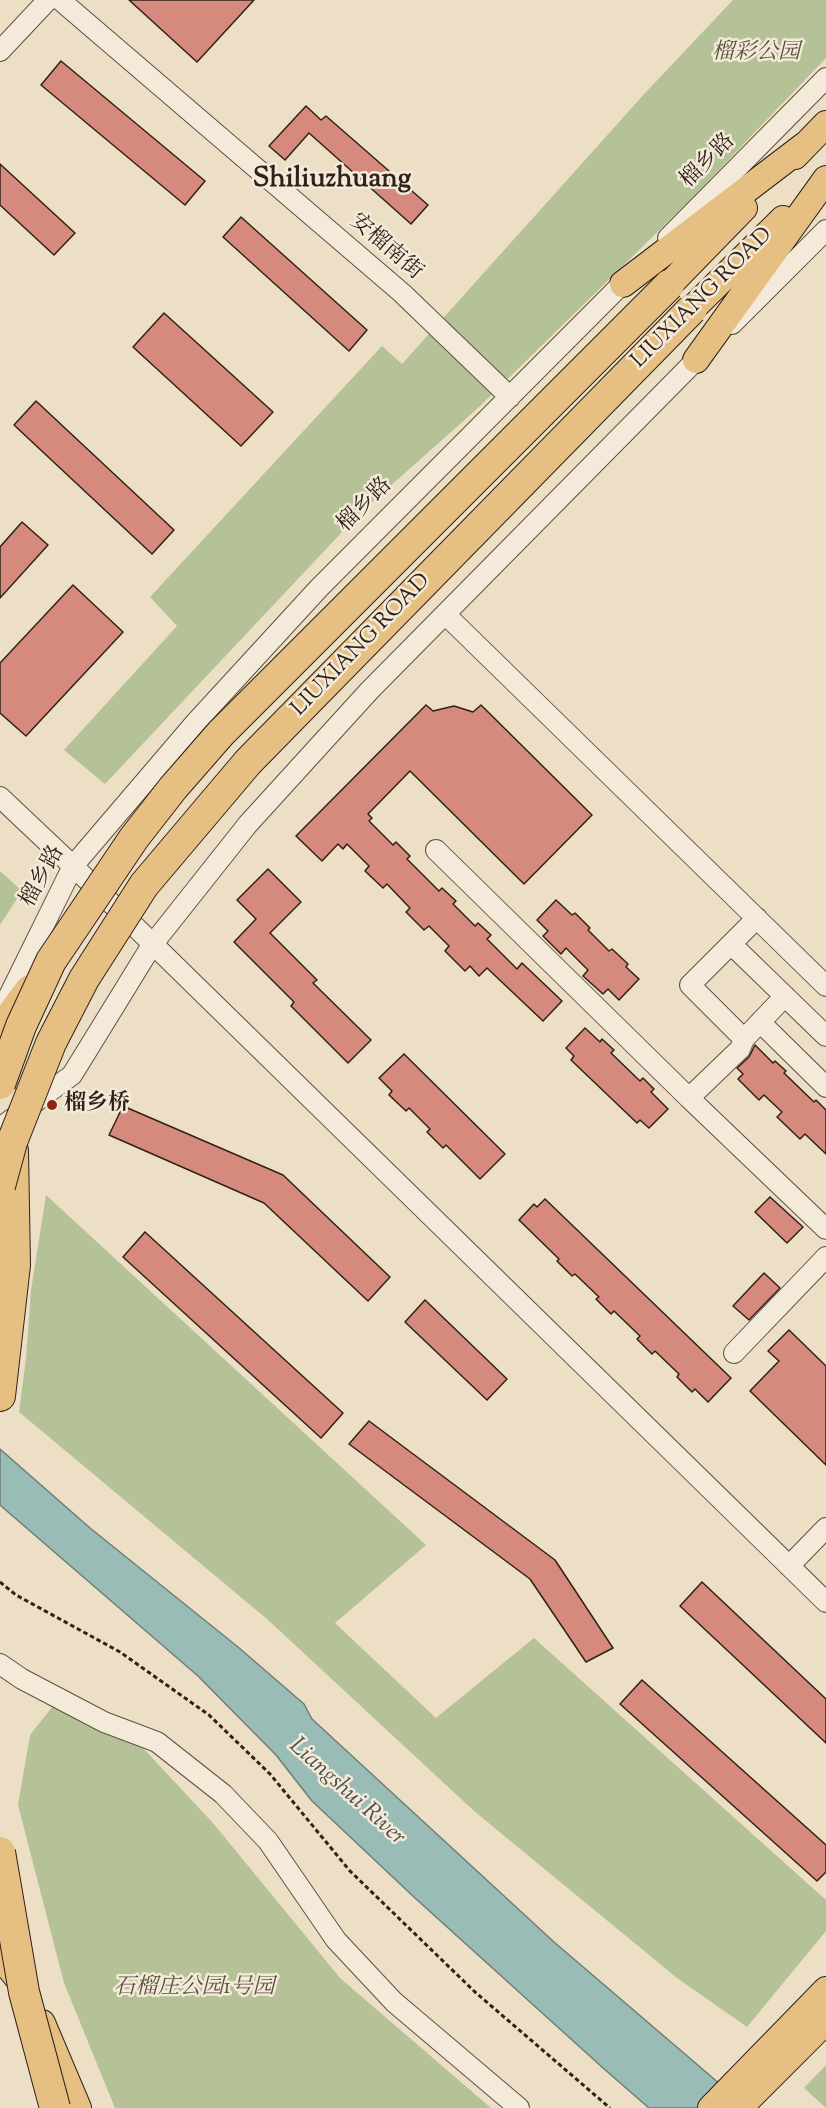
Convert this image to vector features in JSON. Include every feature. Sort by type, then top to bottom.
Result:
[{"type":"highway","name":"LIUXIANG ROAD","points":[[0,1084],[21,1026],[51,961],[134,838],[220,733],[669,285]]},
{"type":"highway","name":"LIUXIANG ROAD","points":[[0,1186],[6,1135],[84,979],[144,885],[248,762],[692,309]]},
{"type":"highway","points":[[0,1031],[51,961]]},
{"type":"highway","points":[[0,1396],[15,1265],[6,1135]]},
{"type":"highway","points":[[0,1852],[24,1992],[55,2108]]},
{"type":"main road","name":"LIUXIANG ROAD","points":[[669,285],[826,124]]},
{"type":"main road","points":[[623,284],[805,145]]},
{"type":"main road","points":[[696,360],[826,178]]},
{"type":"main road","name":"LIUXIANG ROAD","points":[[692,309],[826,178]]},
{"type":"main road","points":[[0,1956],[30,1994],[78,2108]]},
{"type":"main road","points":[[739,2108],[816,2021],[826,1990]]},
{"type":"main road","points":[[711,2108],[816,2021]]},
{"type":"street","points":[[0,51],[48,0]]},
{"type":"street","name":"安榴南街","points":[[60,0],[402,293],[510,397]]},
{"type":"street","name":"榴乡路","points":[[0,1015],[73,866],[196,722],[319,588],[826,78]]},
{"type":"street","points":[[6,1135],[72,1076],[152,945],[248,824],[370,690],[826,230]]},
{"type":"street","points":[[445,614],[826,986]]},
{"type":"street","points":[[0,797],[826,1602]]},
{"type":"street","points":[[436,850],[826,1229]]},
{"type":"street","points":[[744,1039],[690,985],[757,918]]},
{"type":"street","points":[[731,944],[826,1036]]},
{"type":"street","points":[[689,1098],[740,1048],[744,1039],[785,996]]},
{"type":"street","points":[[759,1022],[826,1087]]},
{"type":"street","points":[[734,1353],[826,1257]]},
{"type":"street","points":[[789,1566],[826,1528]]},
{"type":"street","points":[[0,1664],[22,1679],[104,1722],[157,1742],[223,1794],[268,1841],[336,1940],[394,2002],[519,2108]]},
{"type":"path","points":[[0,1582],[16,1596],[120,1652],[209,1715],[270,1774],[350,1871],[475,1992],[610,2108]]},
{"type":"green space","name":"榴彩公园","points":[[733,0],[826,0],[826,58],[687,203],[479,407],[360,513],[105,784],[64,750],[177,626],[150,597],[382,346],[402,364],[646,92]]},
{"type":"green space","points":[[0,871],[22,891],[0,925]]},
{"type":"green space","points":[[46,1195],[426,1545],[335,1623],[436,1718],[534,1638],[826,1900],[826,1931],[747,2027],[677,1978],[474,1811],[267,1619],[19,1412],[31,1290]]},
{"type":"green space","name":"石榴庄公园1号园","points":[[56,1702],[115,1718],[213,1823],[340,1978],[491,2108],[115,2108],[64,1983],[18,1805],[30,1735]]},
{"type":"green space","points":[[826,2065],[826,2108],[804,2088]]},
{"type":"water","name":"Liangshui River","points":[[0,1449],[90,1528],[238,1647],[304,1704],[312,1719],[554,1942],[748,2108],[649,2108],[603,2068],[415,1898],[312,1801],[276,1755],[198,1676],[0,1505]]},
{"type":"building","points":[[129,0],[254,0],[197,62]]},
{"type":"building","points":[[61,61],[205,181],[185,205],[41,85]]},
{"type":"building","points":[[306,106],[321,120],[326,116],[428,205],[411,224],[309,133],[285,160],[269,146]]},
{"type":"building","points":[[0,164],[75,233],[54,255],[0,205]]},
{"type":"building","points":[[241,217],[367,330],[349,351],[223,237]]},
{"type":"building","points":[[164,313],[273,412],[241,446],[133,347]]},
{"type":"building","points":[[36,401],[174,530],[152,554],[14,425]]},
{"type":"building","points":[[22,522],[48,545],[0,598],[0,547]]},
{"type":"building","points":[[73,585],[123,632],[26,736],[0,713],[0,663]]},
{"type":"building","points":[[426,705],[433,711],[454,706],[473,712],[481,705],[592,815],[524,884],[410,771],[368,814],[372,818],[369,821],[393,845],[396,842],[410,856],[407,859],[439,891],[442,888],[456,901],[453,904],[475,926],[478,923],[491,935],[487,939],[517,969],[522,963],[562,1001],[543,1021],[487,968],[479,976],[470,966],[465,971],[445,951],[449,946],[429,926],[424,930],[406,912],[410,908],[387,884],[383,888],[365,871],[369,866],[347,844],[343,849],[338,844],[322,861],[296,836]]},
{"type":"building","points":[[268,869],[301,902],[270,933],[317,980],[313,983],[371,1040],[348,1063],[291,1006],[294,1002],[234,942],[256,919],[237,900]]},
{"type":"building","points":[[556,900],[572,915],[575,913],[609,951],[612,949],[628,964],[626,967],[639,979],[619,1000],[608,989],[603,994],[583,976],[588,970],[566,948],[561,954],[543,936],[548,931],[537,920]]},
{"type":"building","points":[[585,1028],[600,1042],[602,1039],[614,1050],[611,1053],[640,1081],[643,1078],[654,1089],[651,1092],[668,1109],[649,1128],[640,1120],[637,1123],[571,1060],[574,1056],[566,1048]]},
{"type":"building","points":[[755,1045],[773,1063],[775,1061],[786,1071],[784,1073],[814,1102],[816,1100],[826,1110],[826,1154],[805,1134],[800,1139],[777,1117],[782,1112],[764,1095],[759,1100],[738,1079],[743,1074],[737,1068],[749,1057]]},
{"type":"building","points":[[404,1054],[505,1154],[480,1179],[446,1145],[443,1148],[427,1132],[430,1129],[409,1108],[406,1111],[389,1095],[392,1091],[379,1078]]},
{"type":"building","points":[[123,1106],[283,1175],[390,1277],[368,1301],[264,1203],[109,1135]]},
{"type":"building","points":[[770,1197],[803,1227],[787,1243],[755,1212]]},
{"type":"building","points":[[545,1199],[731,1378],[708,1402],[695,1389],[692,1392],[677,1377],[679,1374],[655,1351],[652,1354],[637,1339],[640,1336],[614,1311],[611,1314],[596,1299],[599,1297],[575,1274],[572,1276],[557,1261],[559,1259],[519,1220],[534,1204],[537,1207]]},
{"type":"building","points":[[145,1232],[343,1413],[321,1438],[123,1257]]},
{"type":"building","points":[[764,1273],[780,1288],[749,1320],[733,1306]]},
{"type":"building","points":[[425,1300],[507,1379],[487,1400],[405,1322]]},
{"type":"building","points":[[789,1330],[826,1366],[826,1465],[750,1391],[779,1361],[768,1351]]},
{"type":"building","points":[[369,1421],[555,1560],[613,1648],[586,1662],[530,1579],[349,1444]]},
{"type":"building","points":[[702,1582],[826,1699],[826,1743],[680,1606]]},
{"type":"building","points":[[642,1680],[826,1845],[826,1872],[817,1881],[620,1704]]},
{"type":"place","name":"榴乡桥","points":[[52,1105]]},
{"type":"district","name":"Shiliuzhuang","points":[[332,181]]}]
